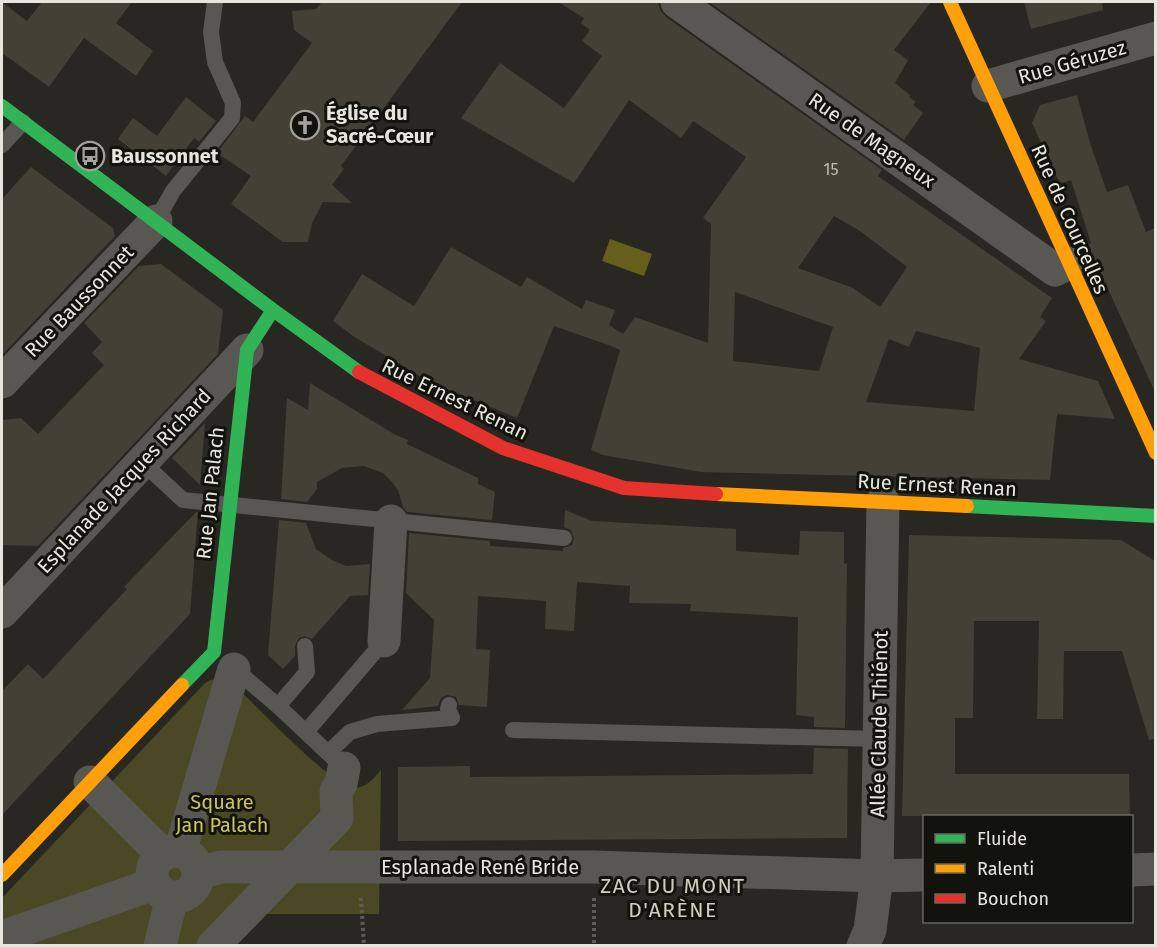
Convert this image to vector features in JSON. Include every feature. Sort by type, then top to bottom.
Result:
[{"type":"street","name":"Rue de Magneux","points":[[677,2],[1055,270],[1069,263]]},
{"type":"street","name":"Rue de Courcelles","points":[[950,2],[1155,453]]},
{"type":"street","name":"Rue Géruzez","points":[[988,86],[1155,38]]},
{"type":"street","name":"Rue Ernest Renan","points":[[2,106],[273,310],[364,375],[503,448],[624,488],[762,498],[883,501],[1155,516]]},
{"type":"street","name":"Rue Baussonnet","points":[[2,382],[156,221]]},
{"type":"street","name":"Rue Jan Palach","points":[[224,661],[230,505],[247,350],[273,310]]},
{"type":"street","name":"Esplanade Jacques Richard","points":[[2,612],[247,350]]},
{"type":"street","name":"Allée Claude Thiénot","points":[[863,945],[870,930],[877,876],[883,501]]},
{"type":"street","points":[[384,642],[391,521]]},
{"type":"street","points":[[2,875],[90,782],[224,661]]},
{"type":"street","points":[[160,945],[174,872],[224,661]]},
{"type":"street","points":[[213,945],[337,818],[336,791],[340,784],[343,758]]},
{"type":"street","points":[[90,782],[174,872]]},
{"type":"street","name":"Esplanade René Bride","points":[[2,937],[174,872],[221,867],[593,867],[877,876],[923,875]]},
{"type":"street","points":[[1133,870],[1155,869]]},
{"type":"lane","points":[[156,221],[173,191],[232,118],[233,103],[215,62],[211,32],[215,2]]},
{"type":"lane","points":[[2,145],[23,122]]},
{"type":"lane","points":[[142,462],[183,500],[564,537]]},
{"type":"lane","points":[[306,732],[384,642]]},
{"type":"lane","points":[[278,705],[307,672],[305,646]]},
{"type":"lane","points":[[224,661],[278,705],[306,732],[343,758],[350,732],[377,724],[452,718],[448,709],[449,705]]},
{"type":"lane","points":[[513,730],[879,739]]},
{"type":"path","points":[[359,867],[364,945]]},
{"type":"path","points":[[593,867],[594,945]]},
{"type":"green space","name":"Square Jan Palach","points":[[219,679],[236,687],[313,761],[344,784],[355,788],[363,786],[381,770],[379,914],[238,914],[206,945],[2,946],[2,898],[204,684],[210,680]]},
{"type":"shaded area","points":[[610,239],[652,254],[644,276],[602,261]]},
{"type":"building","points":[[2,2],[27,21],[42,2],[132,2],[116,23],[153,51],[136,76],[84,38],[49,87],[2,53]]},
{"type":"building","name":"Église du Sacré-Cœur","points":[[322,2],[462,2],[341,166],[344,169],[332,185],[352,203],[323,202],[312,223],[308,242],[283,242],[231,204],[251,176],[217,153],[245,116],[253,122],[312,43],[294,30],[292,11],[316,9]]},
{"type":"building","points":[[558,2],[658,2],[660,10],[666,17],[882,170],[878,176],[1052,298],[1040,317],[1046,321],[1019,359],[1098,381],[1115,419],[1057,414],[1050,480],[701,472],[603,455],[591,450],[620,350],[614,347],[554,326],[517,418],[428,381],[353,336],[333,321],[362,274],[414,306],[451,247],[521,287],[527,277],[582,309],[586,300],[615,310],[609,325],[623,334],[635,317],[708,343],[711,224],[703,218],[746,157],[693,121],[681,138],[629,100],[574,183],[461,118],[500,63],[564,108],[602,56],[582,41],[590,30],[581,23],[584,18]],"holes":[[[834,216],[860,231],[907,267],[880,307],[853,288],[798,268]],[[735,292],[833,327],[819,371],[733,361]],[[916,331],[980,348],[974,411],[866,402],[889,339],[909,347]]]},
{"type":"building","points":[[709,2],[931,2],[894,50],[908,60],[895,83],[910,95],[909,97],[916,102],[913,105],[923,113],[904,140]]},
{"type":"building","points":[[1024,2],[1102,2],[1103,10],[1031,29]]},
{"type":"building","points":[[1077,95],[1107,192],[1128,185],[1146,232],[1155,228],[1155,392],[1088,245],[1091,243],[1071,180],[1060,184],[1032,123],[1040,105]]},
{"type":"building","points":[[186,97],[216,121],[199,142],[194,138],[166,176],[118,139],[133,118],[157,136]]},
{"type":"building","points":[[31,167],[113,228],[115,236],[2,355],[2,199]]},
{"type":"building","points":[[161,264],[223,310],[218,354],[38,546],[2,545],[2,420],[21,418],[38,434],[104,365],[92,353],[102,342],[84,323],[139,266]]},
{"type":"building","points":[[310,383],[394,434],[408,440],[407,444],[478,478],[478,484],[495,492],[492,520],[407,512],[392,482],[383,473],[364,466],[342,468],[317,482],[317,489],[307,502],[281,499],[287,398],[308,410]]},
{"type":"building","points":[[205,423],[200,485],[172,458]]},
{"type":"building","points":[[565,510],[592,521],[736,529],[736,551],[799,555],[800,531],[844,532],[844,564],[847,563],[845,728],[814,727],[814,717],[796,715],[798,617],[690,611],[691,604],[629,603],[630,586],[577,582],[574,631],[545,629],[546,601],[478,596],[476,649],[490,650],[487,707],[459,705],[456,697],[447,695],[441,698],[438,706],[402,710],[430,678],[434,620],[406,593],[409,533],[490,541],[490,546],[563,551],[563,548],[572,545],[574,538],[571,530],[564,527]]},
{"type":"building","points":[[198,512],[190,614],[2,815],[2,691],[28,664],[43,679],[127,589],[124,587]]},
{"type":"building","points":[[279,520],[306,523],[316,549],[332,560],[346,566],[370,564],[368,595],[350,596],[312,639],[305,636],[299,638],[295,646],[295,656],[283,669],[268,655]]},
{"type":"building","points":[[909,535],[1121,540],[1155,561],[1155,739],[1149,740],[1122,651],[1064,651],[1063,719],[1037,719],[1039,621],[974,621],[973,718],[955,718],[955,774],[1129,774],[1130,815],[902,816]]},
{"type":"building","points":[[814,748],[848,749],[847,838],[398,841],[398,767],[470,766],[470,777],[813,774]]},
{"type":"traffic: fast","points":[[2,106],[359,372]]},
{"type":"traffic: fast","points":[[182,685],[214,652],[247,350],[273,310]]},
{"type":"traffic: fast","points":[[967,506],[1156,516]]},
{"type":"traffic: slow","points":[[950,2],[1156,453]]},
{"type":"traffic: slow","points":[[716,494],[967,506]]},
{"type":"traffic: slow","points":[[2,875],[182,685]]},
{"type":"traffic: jam","points":[[359,372],[503,448],[624,488],[716,494]]},
{"type":"place","name":"Église du Sacré-Cœur","points":[[305,125]]},
{"type":"place","name":"Baussonnet","points":[[90,156]]},
{"type":"district","name":"ZAC DU MONT D'ARÈNE","points":[[673,898]]}]
